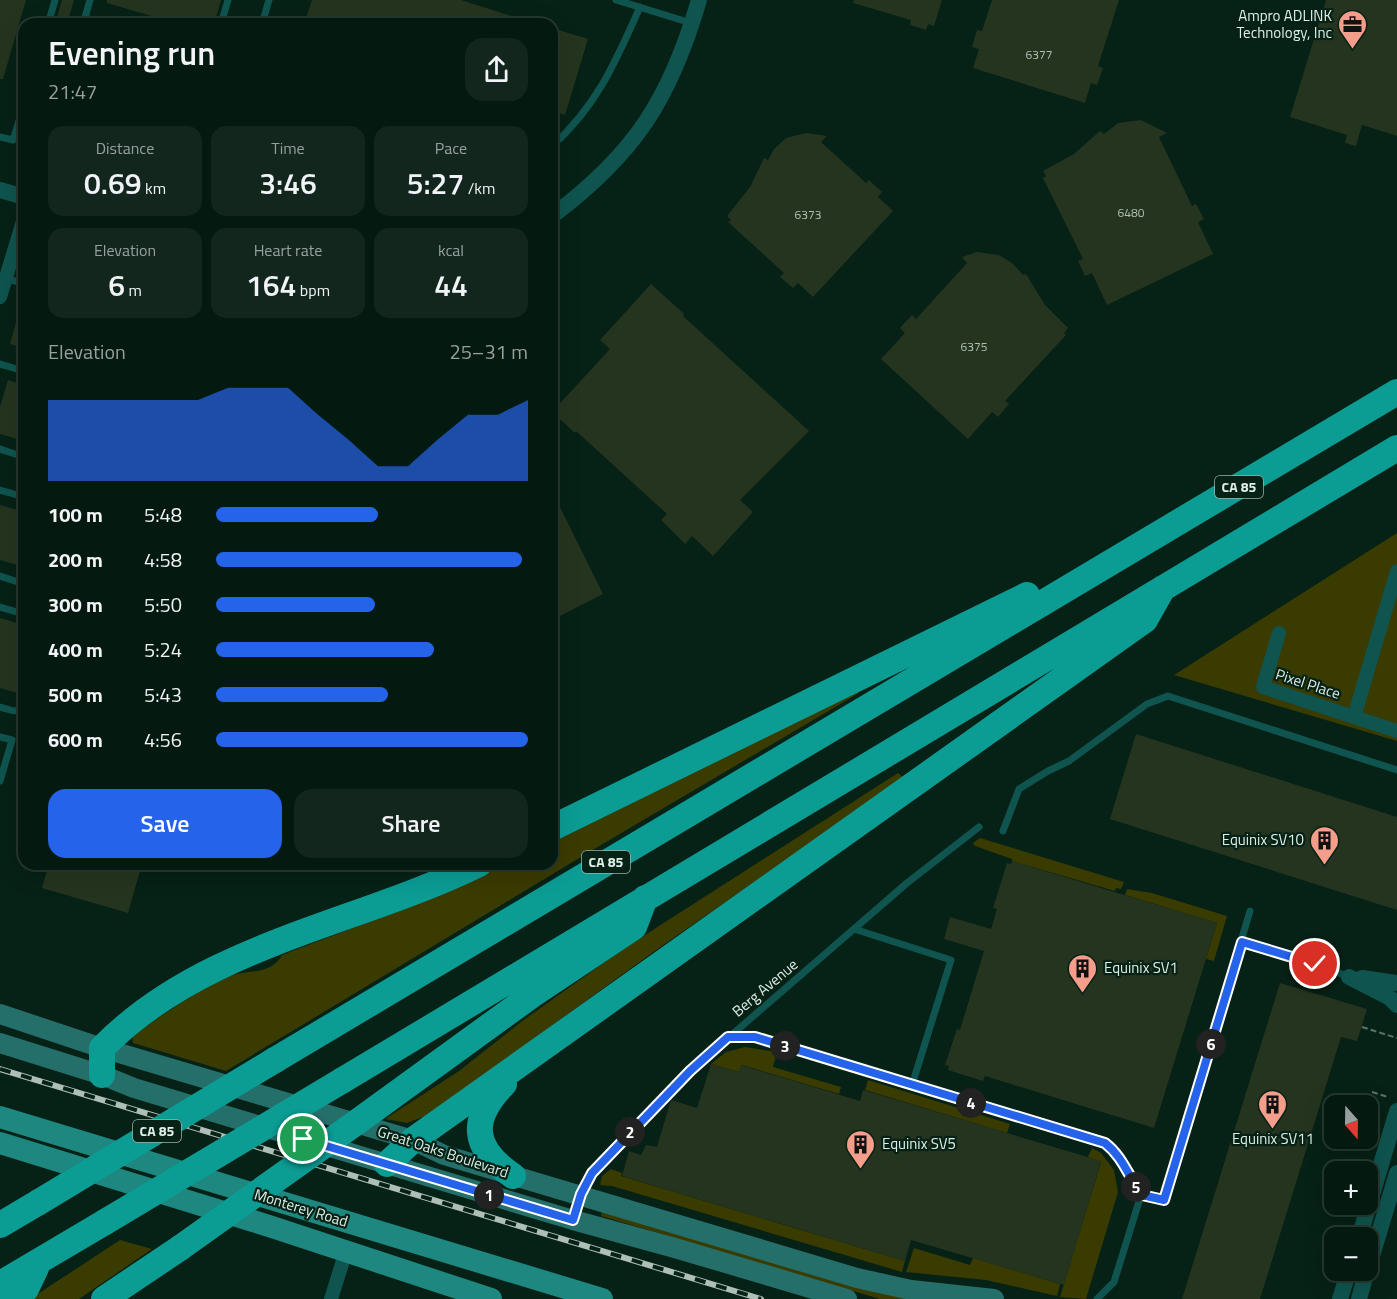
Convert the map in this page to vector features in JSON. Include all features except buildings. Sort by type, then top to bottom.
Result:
[{"type":"highway","name":"CA 85","points":[[0,1225],[1397,392]]},
{"type":"highway","points":[[0,1284],[1397,448]]},
{"type":"highway","points":[[558,825],[1036,591],[1082,581]]},
{"type":"highway","points":[[387,1164],[413,1140],[1145,620],[1163,588]]},
{"type":"highway","points":[[102,1075],[102,1048],[132,1021],[173,992],[234,959],[407,896],[466,870]]},
{"type":"highway","points":[[104,1299],[400,1092],[532,995],[634,927],[645,898]]},
{"type":"highway","points":[[513,1176],[488,1155],[482,1145],[480,1124],[495,1094],[530,1058]]},
{"type":"highway","points":[[11,1299],[26,1289],[39,1262]]},
{"type":"main road","name":"Great Oaks Boulevard","points":[[0,1014],[102,1048],[413,1140],[444,1155],[884,1285],[994,1299]]},
{"type":"main road","name":"Great Oaks Boulevard","points":[[0,1043],[102,1075],[134,1088],[573,1220],[847,1299]]},
{"type":"main road","name":"Monterey Road","points":[[0,1117],[602,1299]]},
{"type":"main road","name":"Monterey Road","points":[[0,1143],[346,1251],[491,1299]]},
{"type":"street","points":[[558,211],[620,158],[649,120],[677,67],[699,0]]},
{"type":"street","points":[[0,190],[18,195]]},
{"type":"street","points":[[0,297],[18,238]]},
{"type":"street","points":[[1354,717],[1397,571]]},
{"type":"street","name":"Pixel Place","points":[[1279,633],[1263,687],[1397,731]]},
{"type":"street","points":[[1349,976],[1397,983]]},
{"type":"street","points":[[1349,976],[1390,998],[1397,1005]]},
{"type":"street","points":[[1362,1227],[1392,1104]]},
{"type":"street","points":[[1378,1236],[1396,1176]]},
{"type":"street","points":[[331,1299],[346,1251]]},
{"type":"street","points":[[1340,1299],[1346,1281]]},
{"type":"street","points":[[1359,1299],[1365,1281]]},
{"type":"lane","points":[[50,18],[55,0]]},
{"type":"lane","points":[[85,18],[90,0]]},
{"type":"lane","points":[[223,18],[228,0]]},
{"type":"lane","points":[[264,18],[269,0]]},
{"type":"lane","points":[[616,0],[692,24]]},
{"type":"lane","points":[[558,141],[571,129],[612,71],[640,7]]},
{"type":"lane","points":[[0,137],[13,141],[18,125]]},
{"type":"lane","points":[[6,279],[18,282]]},
{"type":"lane","points":[[0,364],[18,369]]},
{"type":"lane","points":[[0,449],[18,455]]},
{"type":"lane","points":[[0,490],[18,495]]},
{"type":"lane","points":[[0,576],[18,582]]},
{"type":"lane","points":[[0,607],[18,612]]},
{"type":"lane","points":[[1003,831],[1019,789],[1069,761],[1147,704],[1168,696],[1397,770]]},
{"type":"lane","points":[[0,707],[14,711],[18,710]]},
{"type":"lane","points":[[0,737],[12,740],[0,782]]},
{"type":"lane","name":"Berg Avenue","points":[[573,1220],[581,1194],[592,1173],[690,1071],[907,883],[979,826]]},
{"type":"lane","points":[[728,1037],[755,1037],[1105,1143],[1118,1153],[1130,1179],[1142,1195],[1164,1200],[1250,911]]},
{"type":"lane","points":[[854,929],[951,960],[912,1085]]},
{"type":"lane","points":[[1242,942],[1349,976]]},
{"type":"lane","points":[[1097,1299],[1114,1282],[1142,1195]]},
{"type":"path","points":[[1362,1027],[1397,1038]]},
{"type":"path","points":[[1371,1092],[1392,1104]]},
{"type":"shaded area","points":[[1397,533],[1397,741],[1174,675]]},
{"type":"shaded area","points":[[853,684],[859,693],[226,1071],[133,1043],[132,1036],[215,983],[235,975],[265,969],[277,962],[282,955],[408,907],[489,870],[558,870],[558,836]]},
{"type":"shaded area","points":[[898,773],[904,778],[659,948],[428,1115],[407,1123],[385,1119],[459,1071],[521,1022],[623,949]]},
{"type":"shaded area","points":[[980,838],[1124,882],[1121,889],[1116,888],[1115,891],[1012,861],[1012,859],[975,846],[973,843]]},
{"type":"shaded area","points":[[1127,889],[1152,893],[1227,916],[1214,961],[1206,959],[1217,923],[1125,895]]},
{"type":"shaded area","points":[[745,1047],[777,1052],[773,1067],[841,1087],[839,1094],[742,1065],[739,1072],[711,1064],[726,1052]]},
{"type":"shaded area","points":[[868,1080],[1010,1124],[1007,1133],[865,1090]]},
{"type":"shaded area","points":[[1092,1148],[1101,1153],[1114,1170],[1118,1192],[1086,1299],[1060,1297],[1101,1162],[1088,1157]]},
{"type":"shaded area","points":[[611,1169],[622,1173],[621,1176],[905,1261],[902,1272],[612,1186],[600,1185],[602,1176]]},
{"type":"shaded area","points":[[602,1211],[917,1299],[880,1299],[601,1216]]},
{"type":"shaded area","points":[[120,1240],[152,1249],[79,1299],[30,1299]]},
{"type":"shaded area","points":[[914,1248],[970,1265],[973,1258],[1060,1284],[1057,1296],[986,1280],[906,1272]]},
{"type":"railway","points":[[0,1069],[761,1299]]},
{"type":"place","name":"Ampro ADLINK Technology, Inc","points":[[1353,50]]},
{"type":"place","name":"Equinix SV10","points":[[1325,866]]},
{"type":"place","name":"Equinix SV1","points":[[1083,994]]},
{"type":"place","name":"Equinix SV11","points":[[1273,1130]]},
{"type":"place","name":"Equinix SV5","points":[[861,1170]]},
{"type":"route","points":[[303,1139],[573,1220],[581,1194],[592,1173],[690,1071],[728,1037],[755,1037],[1105,1143],[1118,1153],[1130,1179],[1142,1195],[1164,1200],[1242,942],[1315,964]]}]
